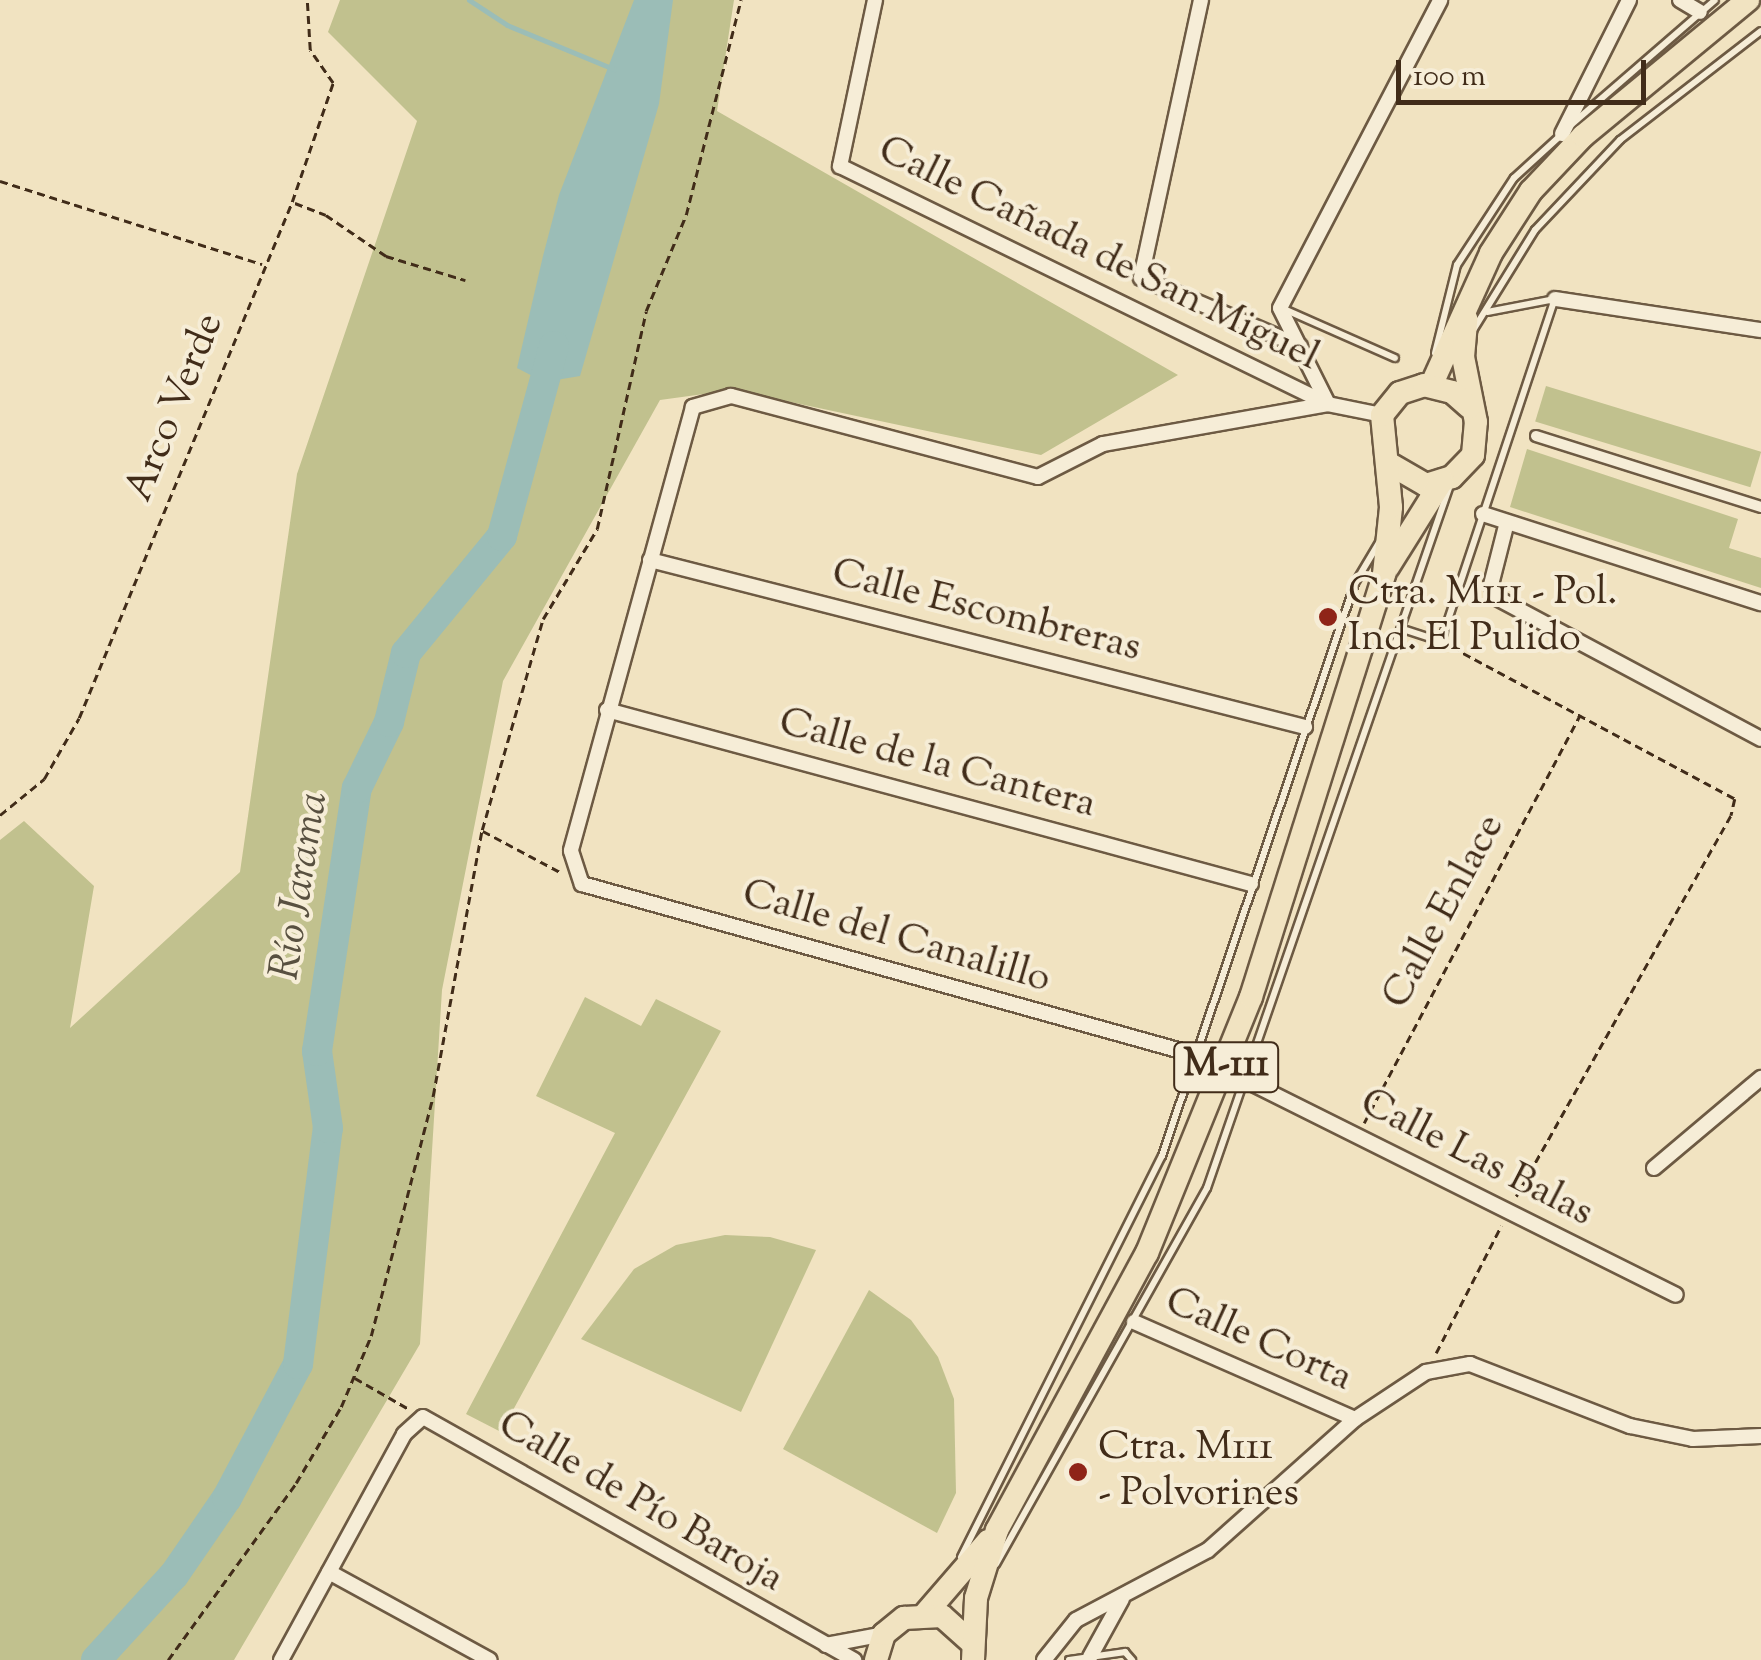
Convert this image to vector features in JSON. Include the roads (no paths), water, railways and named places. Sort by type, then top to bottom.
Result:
[{"type":"main road","name":"M-111","points":[[1384,574],[1447,479],[1472,455],[1476,422],[1469,408],[1465,340],[1477,312],[1491,254],[1548,170],[1748,0]]},
{"type":"main road","name":"M-111","points":[[972,1651],[980,1585],[997,1530],[1147,1252],[1216,1096],[1384,574],[1390,522],[1382,416],[1424,386],[1477,312]]},
{"type":"main road","points":[[1424,386],[1452,392],[1469,408]]},
{"type":"main road","points":[[1388,463],[1412,482],[1447,479]]},
{"type":"main road","name":"M-111","points":[[924,1614],[997,1530]]},
{"type":"main road","name":"M-111","points":[[884,1634],[904,1618],[942,1616],[972,1651]]},
{"type":"main road","points":[[876,1660],[884,1634]]},
{"type":"street","name":"Calle Cañada de San Miguel","points":[[875,0],[840,166],[1328,404]]},
{"type":"street","points":[[1201,0],[1141,278],[1300,347]]},
{"type":"street","points":[[1382,416],[1328,404],[1280,308],[1440,0]]},
{"type":"street","points":[[1562,134],[1629,0]]},
{"type":"street","points":[[1680,0],[1700,12]]},
{"type":"street","points":[[1555,299],[1761,330]]},
{"type":"street","name":"Calle Cañada de San Miguel","points":[[650,560],[693,407],[731,396],[1038,477],[1103,444],[1328,404]]},
{"type":"street","points":[[1536,436],[1761,507]]},
{"type":"street","points":[[1483,514],[1761,603]]},
{"type":"street","points":[[1507,522],[1492,585],[1496,598],[1761,739]]},
{"type":"street","points":[[607,710],[650,560]]},
{"type":"street","name":"Calle Escombreras","points":[[650,560],[1305,727]]},
{"type":"street","name":"Calle de la Cantera","points":[[607,710],[1251,884]]},
{"type":"street","name":"Calle del Canalillo","points":[[607,710],[571,851],[582,884],[1192,1054]]},
{"type":"street","points":[[1654,1168],[1761,1078]]},
{"type":"street","name":"Calle Las Balas","points":[[1247,1080],[1676,1295]]},
{"type":"street","name":"Calle Corta","points":[[1134,1322],[1355,1419]]},
{"type":"street","points":[[1044,1660],[1076,1620],[1208,1550],[1355,1419],[1426,1372],[1470,1364],[1630,1426],[1693,1439],[1761,1436]]},
{"type":"street","name":"Calle de Pío Baroja","points":[[329,1572],[404,1434],[423,1417],[854,1660]]},
{"type":"street","points":[[282,1660],[329,1572],[490,1660]]},
{"type":"street","points":[[1090,1657],[1123,1598]]},
{"type":"street","points":[[826,1645],[884,1634]]},
{"type":"lane","points":[[1424,386],[1457,264],[1514,178],[1715,0]]},
{"type":"lane","points":[[1477,312],[1535,230],[1620,140],[1761,31]]},
{"type":"lane","points":[[1403,630],[1441,641],[1555,299],[1477,312]]},
{"type":"lane","points":[[1280,308],[1395,358]]},
{"type":"lane","points":[[980,1585],[1014,1540],[1207,1188],[1403,630],[1447,479]]},
{"type":"lane","points":[[947,1584],[1072,1349],[1162,1156],[1192,1054],[1355,583],[1390,522]]},
{"type":"lane","points":[[1068,1660],[1125,1652],[1132,1660]]},
{"type":"water","points":[[634,0],[673,0],[659,104],[580,376],[544,382],[517,368],[543,256],[559,195]]},
{"type":"waterway","points":[[469,0],[507,25],[614,69]]},
{"type":"waterway","name":"Río Jarama","points":[[96,1660],[174,1575],[227,1498],[298,1364],[328,1128],[317,1051],[357,788],[389,722],[406,653],[502,536],[554,346]]},
{"type":"place","name":"Ctra. M111 - Pol. Ind. El Pulido","points":[[1328,617]]},
{"type":"place","name":"Ctra. M111 - Polvorines","points":[[1078,1472]]}]
